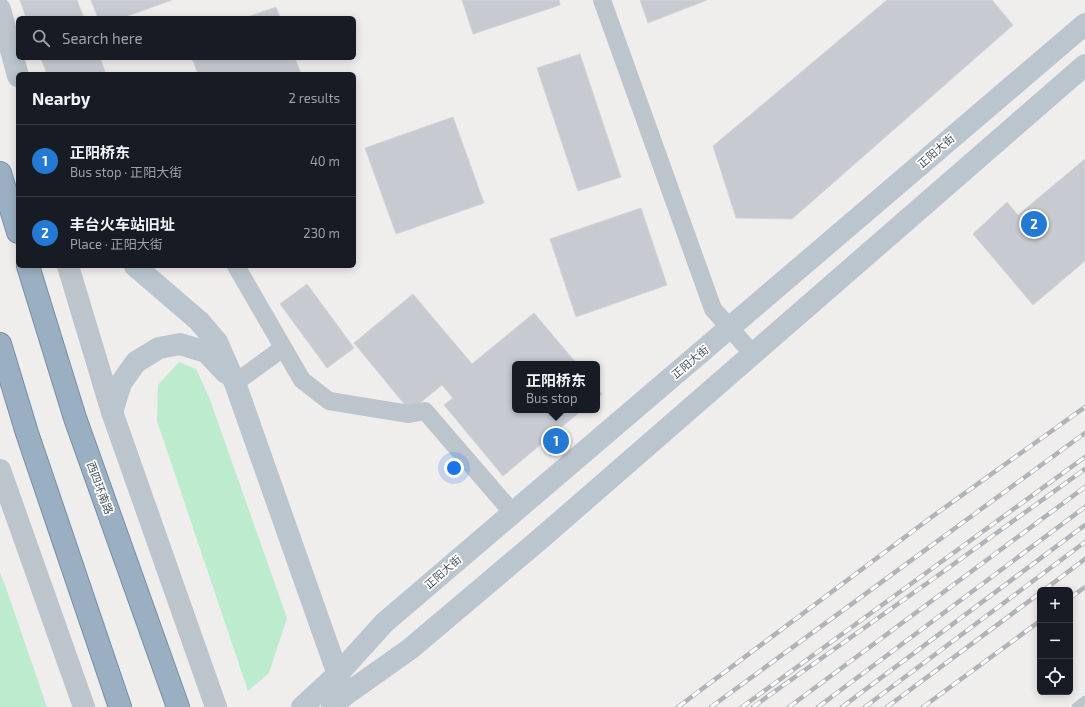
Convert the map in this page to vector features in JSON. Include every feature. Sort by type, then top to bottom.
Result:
[{"type":"highway","points":[[0,173],[16,225]]},
{"type":"highway","name":"西四环南路","points":[[29,268],[75,418],[178,707]]},
{"type":"highway","points":[[0,344],[27,433],[120,707]]},
{"type":"main road","name":"正阳大街","points":[[302,707],[338,674],[384,623],[512,512],[730,328],[1085,24]]},
{"type":"main road","points":[[339,701],[416,644],[539,540],[752,353],[1085,65]]},
{"type":"main road","points":[[137,268],[199,321],[217,342],[235,383],[338,674],[339,701]]},
{"type":"main road","points":[[112,412],[121,383],[136,362],[160,348],[180,344],[206,352],[235,383]]},
{"type":"street","points":[[602,0],[713,308],[752,353]]},
{"type":"street","points":[[0,9],[17,72]]},
{"type":"street","points":[[69,268],[112,412],[216,707]]},
{"type":"street","points":[[237,268],[302,380],[329,401],[409,414],[425,410],[512,512]]},
{"type":"street","points":[[235,383],[283,348]]},
{"type":"street","points":[[0,470],[84,707]]},
{"type":"lane","points":[[1076,707],[1085,700]]},
{"type":"green space","points":[[179,362],[196,369],[209,397],[287,618],[269,673],[248,691],[157,421],[158,385]]},
{"type":"green space","points":[[0,573],[6,588],[47,707],[0,707]]},
{"type":"building","points":[[20,0],[77,0],[83,16],[25,16]]},
{"type":"building","points":[[91,0],[172,0],[128,16],[97,16]]},
{"type":"building","points":[[462,0],[559,0],[560,5],[473,34]]},
{"type":"building","points":[[640,0],[707,0],[648,23]]},
{"type":"building","points":[[887,0],[992,0],[1013,25],[792,219],[736,218],[713,146]]},
{"type":"building","points":[[276,7],[279,16],[251,16]]},
{"type":"building","points":[[580,54],[621,177],[578,191],[537,68]]},
{"type":"building","points":[[42,60],[101,60],[105,72],[46,72]]},
{"type":"building","points":[[193,60],[296,60],[300,72],[197,72]]},
{"type":"building","points":[[453,117],[484,203],[396,234],[365,148]]},
{"type":"building","points":[[1085,159],[1085,261],[1033,305],[973,234],[1007,202],[1018,215]]},
{"type":"building","points":[[641,208],[667,285],[576,317],[550,239]]},
{"type":"building","points":[[307,284],[354,348],[327,368],[280,304]]},
{"type":"building","points":[[413,294],[472,364],[534,313],[574,361],[512,361],[512,413],[578,413],[503,476],[444,405],[453,398],[442,385],[410,411],[354,343]]},
{"type":"railway","points":[[678,707],[933,516],[1085,407]]},
{"type":"railway","points":[[711,707],[1085,433]]},
{"type":"railway","points":[[742,707],[1085,457]]},
{"type":"railway","points":[[753,707],[1085,469]]},
{"type":"railway","points":[[789,707],[1085,487]]},
{"type":"railway","points":[[818,707],[1085,507]]},
{"type":"railway","points":[[842,707],[1085,525]]},
{"type":"railway","points":[[865,707],[1085,542]]},
{"type":"railway","points":[[1048,587],[1085,559]]},
{"type":"railway","points":[[1073,596],[1085,587]]},
{"type":"railway","points":[[887,707],[1037,595]]},
{"type":"railway","points":[[923,707],[1037,623]]},
{"type":"place","name":"丰台火车站旧址","points":[[1034,224]]},
{"type":"place","name":"正阳桥东","points":[[556,441]]}]
